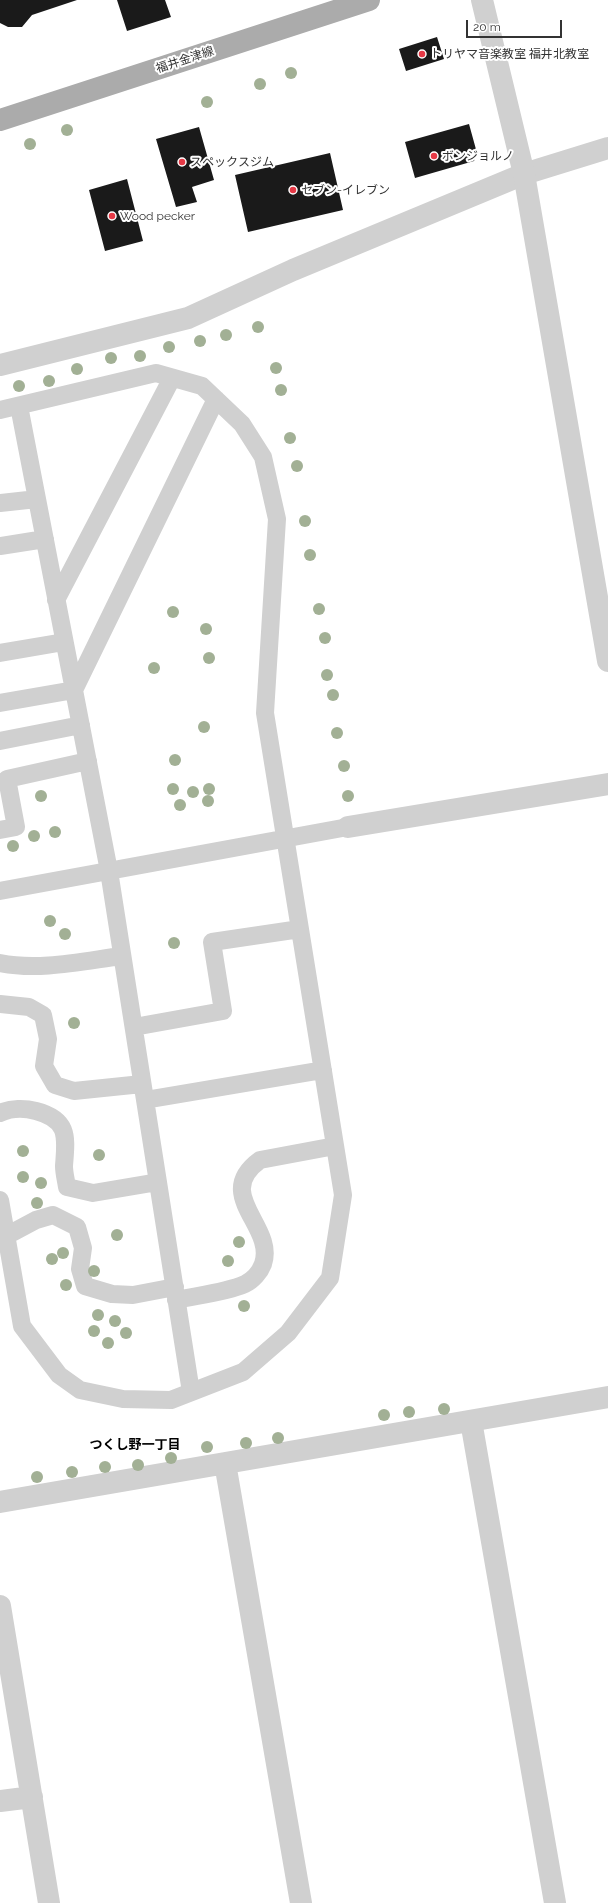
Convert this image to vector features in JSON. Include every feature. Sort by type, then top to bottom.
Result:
[{"type":"main road","name":"福井金津線","points":[[0,120],[369,0]]},
{"type":"street","points":[[482,0],[524,174],[608,661]]},
{"type":"street","points":[[0,365],[188,318],[292,270],[524,174],[608,148]]},
{"type":"street","points":[[348,826],[608,784]]},
{"type":"street","points":[[0,1502],[608,1397]]},
{"type":"street","points":[[471,1420],[555,1903]]},
{"type":"street","points":[[225,1463],[301,1903]]},
{"type":"street","points":[[0,1606],[49,1903]]},
{"type":"street","points":[[0,1801],[32,1797]]},
{"type":"lane","points":[[0,410],[156,373],[202,386],[242,424],[263,457],[277,519],[265,713],[343,1194],[330,1278],[288,1333],[243,1372],[171,1400],[123,1399],[80,1390],[59,1375],[22,1326],[0,1200]]},
{"type":"lane","points":[[56,600],[172,378]]},
{"type":"lane","points":[[74,690],[216,399]]},
{"type":"lane","points":[[19,406],[109,871],[191,1392]]},
{"type":"lane","points":[[0,503],[36,499]]},
{"type":"lane","points":[[0,546],[44,539]]},
{"type":"lane","points":[[0,653],[64,642]]},
{"type":"lane","points":[[0,703],[74,690]]},
{"type":"lane","points":[[0,741],[81,725]]},
{"type":"lane","points":[[0,830],[16,827],[7,779],[88,761]]},
{"type":"lane","points":[[0,891],[348,826]]},
{"type":"lane","points":[[134,1028],[223,1011],[212,942],[300,929]]},
{"type":"lane","points":[[0,963],[13,966],[53,965],[122,956]]},
{"type":"lane","points":[[0,1004],[29,1007],[44,1015],[48,1039],[44,1066],[55,1085],[74,1091],[144,1092],[323,1070]]},
{"type":"lane","points":[[0,1113],[27,1108],[43,1112],[57,1121],[63,1130],[67,1142],[64,1168],[67,1187],[93,1193],[158,1182]]},
{"type":"lane","points":[[6,1236],[36,1220],[53,1215],[77,1227],[82,1248],[80,1269],[85,1286],[112,1294],[133,1295],[176,1293],[246,1283],[261,1270],[265,1258],[264,1242],[244,1205],[241,1185],[250,1167],[260,1160],[335,1146]]},
{"type":"building","points":[[0,0],[77,0],[32,15],[22,27],[8,27],[0,23]]},
{"type":"building","points":[[117,0],[165,0],[171,17],[127,31]]},
{"type":"building","name":"トリヤマ音楽教室 福井北教室","points":[[437,37],[444,59],[406,71],[399,49]]},
{"type":"building","name":"ボンジョルノ","points":[[469,124],[477,153],[474,161],[415,178],[405,142]]},
{"type":"building","points":[[199,127],[214,180],[192,187],[197,202],[176,207],[156,139]]},
{"type":"building","points":[[330,153],[343,210],[248,232],[235,175]]},
{"type":"building","points":[[127,179],[143,241],[105,251],[89,190]]},
{"type":"place","name":"トリヤマ音楽教室 福井北教室","points":[[422,54]]},
{"type":"place","name":"ボンジョルノ","points":[[434,156]]},
{"type":"place","name":"スペックスジム","points":[[182,162]]},
{"type":"place","name":"セブン-イレブン","points":[[293,190]]},
{"type":"place","name":"Wood pecker","points":[[112,216]]},
{"type":"district","name":"つくし野一丁目","points":[[135,1445]]}]
